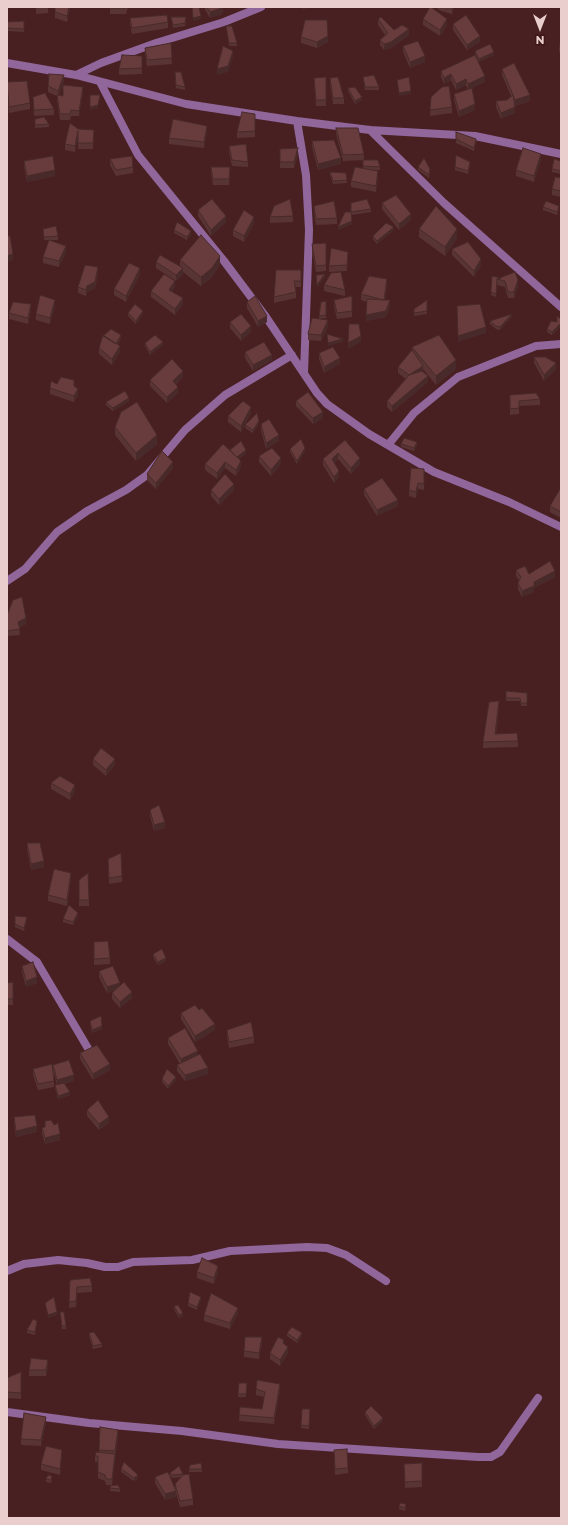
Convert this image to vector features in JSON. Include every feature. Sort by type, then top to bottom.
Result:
[{"type":"street","points":[[76,75],[115,58],[224,22],[261,7]]},
{"type":"street","points":[[7,64],[76,75],[186,104],[297,121],[370,130],[475,136],[561,154]]},
{"type":"street","points":[[100,82],[138,155],[224,261],[266,317],[327,404],[388,445],[434,472],[509,502],[561,527]]},
{"type":"street","points":[[297,121],[306,175],[309,230],[304,373]]},
{"type":"street","points":[[370,130],[444,203],[561,307]]},
{"type":"street","points":[[388,445],[414,412],[458,377],[536,346],[561,344]]},
{"type":"street","points":[[7,581],[25,569],[56,532],[87,511],[126,490],[147,475],[186,430],[225,396],[292,355]]},
{"type":"street","points":[[7,939],[37,962],[89,1050]]},
{"type":"street","points":[[7,1271],[24,1264],[58,1260],[87,1263],[105,1267],[118,1267],[133,1262],[192,1260],[230,1251],[308,1247],[327,1248],[346,1255],[386,1281]]},
{"type":"street","points":[[7,1412],[89,1423],[182,1431],[278,1444],[491,1457],[500,1452],[538,1398]]},
{"type":"building","points":[[55,7],[69,7],[67,16],[55,12]]},
{"type":"building","points":[[126,7],[126,8],[110,8]]},
{"type":"building","points":[[192,7],[199,7],[201,16],[193,18]]},
{"type":"building","points":[[207,7],[222,7],[222,8],[210,12]]},
{"type":"building","points":[[430,7],[447,19],[440,30],[423,19]]},
{"type":"building","points":[[167,15],[168,22],[132,28],[130,18]]},
{"type":"building","points":[[466,15],[480,36],[467,45],[453,24]]},
{"type":"building","points":[[171,17],[186,17],[185,23],[173,25]]},
{"type":"building","points":[[381,17],[394,30],[402,25],[409,29],[391,42],[384,44],[380,40],[388,33],[378,19]]},
{"type":"building","points":[[305,20],[327,20],[328,36],[317,42],[301,37]]},
{"type":"building","points":[[24,21],[24,29],[7,28],[7,22]]},
{"type":"building","points":[[226,26],[232,26],[237,43],[229,43]]},
{"type":"building","points":[[418,41],[425,56],[410,62],[403,46]]},
{"type":"building","points":[[171,43],[172,58],[147,60],[145,48]]},
{"type":"building","points":[[490,44],[494,52],[479,59],[475,51]]},
{"type":"building","points":[[223,46],[233,51],[228,66],[217,69]]},
{"type":"building","points":[[122,55],[142,56],[142,68],[119,69]]},
{"type":"building","points":[[475,55],[485,76],[468,84],[466,79],[456,84],[451,74],[444,78],[441,71]]},
{"type":"building","points":[[514,63],[530,95],[515,100],[502,69]]},
{"type":"building","points":[[175,72],[181,72],[185,87],[176,85]]},
{"type":"building","points":[[49,74],[64,75],[58,91],[48,86]]},
{"type":"building","points":[[374,75],[379,87],[365,87],[363,77]]},
{"type":"building","points":[[326,77],[326,100],[316,100],[314,78]]},
{"type":"building","points":[[338,77],[344,98],[333,98],[330,78]]},
{"type":"building","points":[[409,77],[411,91],[399,93],[397,80]]},
{"type":"building","points":[[27,81],[30,103],[9,107],[7,82]]},
{"type":"building","points":[[63,85],[83,87],[79,111],[71,110],[70,114],[60,114],[57,95],[63,96]]},
{"type":"building","points":[[449,86],[452,107],[430,110],[431,97],[442,87]]},
{"type":"building","points":[[355,87],[362,97],[355,101],[348,88]]},
{"type":"building","points":[[472,88],[475,104],[459,111],[454,94]]},
{"type":"building","points":[[45,93],[54,109],[34,110],[33,97]]},
{"type":"building","points":[[90,95],[100,95],[98,105],[90,107]]},
{"type":"building","points":[[513,95],[515,107],[501,113],[496,101],[507,100]]},
{"type":"building","points":[[242,112],[255,114],[255,131],[237,132]]},
{"type":"building","points":[[44,117],[49,124],[35,125],[35,119]]},
{"type":"building","points":[[173,119],[207,126],[204,142],[169,138]]},
{"type":"building","points":[[70,123],[78,129],[94,130],[93,143],[78,143],[78,131],[75,146],[65,144]]},
{"type":"building","points":[[336,128],[358,128],[364,154],[343,155]]},
{"type":"building","points":[[456,132],[476,139],[474,148],[456,139]]},
{"type":"building","points":[[334,140],[341,158],[318,164],[312,141]]},
{"type":"building","points":[[246,144],[248,162],[232,160],[229,146]]},
{"type":"building","points":[[298,148],[294,162],[280,162],[280,149]]},
{"type":"building","points":[[523,148],[541,154],[534,176],[516,170]]},
{"type":"building","points":[[456,155],[470,162],[468,171],[455,167]]},
{"type":"building","points":[[53,156],[55,170],[27,176],[24,161]]},
{"type":"building","points":[[132,156],[133,167],[116,170],[110,159]]},
{"type":"building","points":[[424,158],[430,169],[429,175],[418,167]]},
{"type":"building","points":[[554,159],[561,161],[561,171],[552,169]]},
{"type":"building","points":[[363,160],[378,160],[380,167],[363,166]]},
{"type":"building","points":[[211,167],[230,167],[229,179],[213,179]]},
{"type":"building","points":[[355,167],[378,171],[376,186],[351,181]]},
{"type":"building","points":[[330,172],[346,173],[347,180],[333,181]]},
{"type":"building","points":[[555,177],[561,178],[561,191],[552,189]]},
{"type":"building","points":[[396,195],[411,214],[399,224],[382,203]]},
{"type":"building","points":[[212,199],[226,216],[211,230],[198,210]]},
{"type":"building","points":[[290,199],[293,216],[270,217],[274,206]]},
{"type":"building","points":[[367,199],[371,209],[351,212],[351,203]]},
{"type":"building","points":[[334,201],[337,218],[316,219],[314,206]]},
{"type":"building","points":[[546,201],[559,206],[557,212],[543,207]]},
{"type":"building","points":[[436,206],[457,229],[445,247],[419,229]]},
{"type":"building","points":[[244,210],[254,217],[244,236],[233,230]]},
{"type":"building","points":[[345,212],[351,212],[352,221],[338,227]]},
{"type":"building","points":[[177,222],[191,231],[187,237],[174,230]]},
{"type":"building","points":[[386,223],[394,227],[377,241],[373,236]]},
{"type":"building","points":[[56,226],[58,236],[44,237],[43,229]]},
{"type":"building","points":[[201,235],[220,256],[212,268],[201,277],[180,260]]},
{"type":"building","points":[[7,236],[10,236],[13,254],[7,256]]},
{"type":"building","points":[[49,240],[66,246],[59,261],[43,257]]},
{"type":"building","points":[[468,242],[481,259],[474,271],[452,249]]},
{"type":"building","points":[[326,243],[326,265],[316,266],[312,244]]},
{"type":"building","points":[[331,248],[348,252],[347,265],[329,266]]},
{"type":"building","points":[[160,255],[183,268],[176,275],[156,262]]},
{"type":"building","points":[[129,263],[140,268],[126,296],[114,289]]},
{"type":"building","points":[[85,265],[98,267],[95,282],[87,286],[86,290],[78,287]]},
{"type":"building","points":[[276,270],[301,270],[301,281],[294,281],[296,292],[274,297]]},
{"type":"building","points":[[341,272],[345,290],[324,285],[331,273]]},
{"type":"building","points":[[515,272],[518,280],[514,292],[508,292],[505,281],[497,279]]},
{"type":"building","points":[[164,274],[175,281],[169,290],[183,298],[175,309],[151,291]]},
{"type":"building","points":[[325,274],[317,285],[316,275]]},
{"type":"building","points":[[369,276],[387,279],[384,300],[361,294]]},
{"type":"building","points":[[492,276],[501,278],[497,279],[496,294],[491,292]]},
{"type":"building","points":[[40,295],[55,300],[50,318],[36,314]]},
{"type":"building","points":[[255,296],[267,316],[258,321],[247,302]]},
{"type":"building","points":[[352,296],[352,311],[337,313],[334,300]]},
{"type":"building","points":[[367,299],[390,300],[386,311],[366,315]]},
{"type":"building","points":[[427,300],[427,311],[414,313],[414,309]]},
{"type":"building","points":[[326,301],[326,315],[319,316],[321,302]]},
{"type":"building","points":[[13,302],[31,304],[28,318],[9,313]]},
{"type":"building","points":[[135,304],[143,311],[136,321],[128,313]]},
{"type":"building","points":[[480,304],[486,327],[458,336],[457,306]]},
{"type":"building","points":[[241,314],[251,326],[241,335],[230,322]]},
{"type":"building","points":[[512,314],[500,327],[496,326],[490,321]]},
{"type":"building","points":[[557,316],[561,319],[561,323],[552,332],[547,329],[551,321],[557,322]]},
{"type":"building","points":[[312,318],[328,320],[321,335],[308,334]]},
{"type":"building","points":[[349,324],[359,324],[361,336],[348,343]]},
{"type":"building","points":[[111,329],[121,335],[116,344],[103,336]]},
{"type":"building","points":[[327,334],[343,339],[328,343]]},
{"type":"building","points":[[103,335],[120,346],[112,359],[99,348]]},
{"type":"building","points":[[155,335],[163,342],[150,352],[145,343]]},
{"type":"building","points":[[439,335],[456,360],[436,376],[412,347]]},
{"type":"building","points":[[264,342],[272,355],[253,365],[245,352]]},
{"type":"building","points":[[333,347],[340,358],[324,367],[319,353]]},
{"type":"building","points":[[412,350],[423,366],[409,375],[398,367]]},
{"type":"building","points":[[534,357],[545,357],[556,363],[544,375]]},
{"type":"building","points":[[172,359],[183,371],[173,381],[178,387],[167,397],[150,380]]},
{"type":"building","points":[[422,371],[428,376],[392,406],[387,401],[409,375]]},
{"type":"building","points":[[61,377],[74,380],[74,386],[78,389],[74,396],[50,388],[51,381],[57,384]]},
{"type":"building","points":[[125,391],[129,398],[113,408],[106,402]]},
{"type":"building","points":[[308,392],[323,412],[313,418],[296,401]]},
{"type":"building","points":[[536,393],[540,399],[519,401],[519,408],[510,409],[510,395]]},
{"type":"building","points":[[243,401],[251,407],[241,426],[228,416]]},
{"type":"building","points":[[137,402],[157,435],[136,453],[115,427],[121,412]]},
{"type":"building","points":[[257,413],[259,421],[253,430],[245,425]]},
{"type":"building","points":[[269,419],[279,435],[266,443],[261,424]]},
{"type":"building","points":[[404,438],[417,442],[414,448],[401,444]]},
{"type":"building","points":[[301,439],[305,448],[297,461],[290,449]]},
{"type":"building","points":[[345,440],[360,458],[351,468],[338,453],[332,459],[339,471],[334,477],[323,459]]},
{"type":"building","points":[[241,441],[246,450],[237,457],[230,450]]},
{"type":"building","points":[[223,444],[241,461],[236,470],[225,462],[217,473],[205,464]]},
{"type":"building","points":[[272,448],[281,458],[271,470],[259,456]]},
{"type":"building","points":[[162,451],[173,462],[156,483],[147,474]]},
{"type":"building","points":[[411,468],[424,469],[424,484],[418,483],[416,492],[409,490]]},
{"type":"building","points":[[225,474],[234,484],[219,499],[211,490]]},
{"type":"building","points":[[382,478],[398,500],[377,510],[364,489]]},
{"type":"building","points":[[560,489],[561,490],[561,512],[550,506]]},
{"type":"building","points":[[550,561],[555,571],[534,582],[534,586],[522,591],[518,583],[521,577],[516,570],[525,566],[529,574]]},
{"type":"building","points":[[22,597],[26,618],[18,622],[20,629],[7,631],[7,615],[13,600]]},
{"type":"building","points":[[506,691],[527,693],[527,703],[521,703],[520,698],[506,698]]},
{"type":"building","points":[[499,701],[495,734],[517,733],[518,741],[483,742],[489,702]]},
{"type":"building","points":[[101,748],[115,759],[106,770],[93,759]]},
{"type":"building","points":[[60,776],[75,785],[70,794],[51,783]]},
{"type":"building","points":[[159,805],[165,822],[154,825],[150,810]]},
{"type":"building","points":[[27,843],[40,843],[44,861],[31,864]]},
{"type":"building","points":[[121,853],[122,876],[109,878],[108,859]]},
{"type":"building","points":[[54,869],[71,873],[67,900],[48,895]]},
{"type":"building","points":[[88,873],[89,900],[79,900],[79,880]]},
{"type":"building","points":[[69,905],[78,913],[73,922],[63,919]]},
{"type":"building","points":[[15,916],[27,917],[24,928],[15,924]]},
{"type":"building","points":[[108,941],[110,958],[94,959],[94,942]]},
{"type":"building","points":[[162,949],[166,958],[158,962],[153,954]]},
{"type":"building","points":[[33,962],[37,977],[26,981],[22,966]]},
{"type":"building","points":[[113,966],[120,983],[107,987],[99,971]]},
{"type":"building","points":[[13,982],[13,999],[7,999],[7,983]]},
{"type":"building","points":[[124,982],[132,992],[120,1002],[112,993]]},
{"type":"building","points":[[195,1005],[199,1010],[202,1008],[215,1024],[195,1036],[181,1013]]},
{"type":"building","points":[[101,1016],[102,1026],[92,1030],[90,1021]]},
{"type":"building","points":[[251,1022],[254,1037],[229,1042],[227,1030]]},
{"type":"building","points":[[185,1028],[198,1051],[181,1059],[168,1038]]},
{"type":"building","points":[[97,1045],[110,1064],[93,1074],[80,1053]]},
{"type":"building","points":[[200,1054],[208,1068],[185,1075],[177,1065]]},
{"type":"building","points":[[69,1060],[74,1075],[57,1080],[53,1065]]},
{"type":"building","points":[[52,1064],[54,1081],[38,1084],[33,1069]]},
{"type":"building","points":[[167,1069],[176,1077],[168,1086],[162,1079]]},
{"type":"building","points":[[64,1083],[70,1092],[58,1096],[55,1085]]},
{"type":"building","points":[[98,1100],[109,1117],[99,1124],[87,1110]]},
{"type":"building","points":[[35,1115],[37,1126],[16,1131],[14,1117]]},
{"type":"building","points":[[51,1120],[54,1125],[58,1123],[60,1134],[45,1138],[42,1128],[45,1127],[45,1121]]},
{"type":"building","points":[[202,1258],[218,1266],[214,1278],[197,1272]]},
{"type":"building","points":[[90,1278],[92,1286],[77,1287],[76,1301],[69,1302],[70,1280]]},
{"type":"building","points":[[190,1292],[201,1297],[197,1307],[188,1303]]},
{"type":"building","points":[[211,1293],[238,1308],[230,1323],[204,1315]]},
{"type":"building","points":[[54,1297],[57,1312],[48,1315],[45,1303]]},
{"type":"building","points":[[178,1305],[183,1313],[179,1315],[174,1306]]},
{"type":"building","points":[[60,1312],[64,1312],[66,1326],[62,1326]]},
{"type":"building","points":[[33,1319],[37,1321],[35,1332],[27,1330]]},
{"type":"building","points":[[292,1327],[302,1333],[297,1340],[287,1333]]},
{"type":"building","points":[[94,1332],[102,1344],[93,1346],[89,1333]]},
{"type":"building","points":[[245,1337],[262,1337],[259,1353],[244,1351]]},
{"type":"building","points":[[278,1337],[284,1340],[283,1343],[288,1347],[280,1360],[270,1353]]},
{"type":"building","points":[[31,1358],[48,1360],[46,1370],[29,1370]]},
{"type":"building","points":[[21,1372],[21,1393],[7,1392],[7,1378]]},
{"type":"building","points":[[257,1380],[280,1384],[274,1418],[239,1415],[240,1407],[262,1409],[265,1392],[256,1389]]},
{"type":"building","points":[[239,1383],[247,1383],[246,1394],[238,1394]]},
{"type":"building","points":[[371,1406],[383,1418],[374,1426],[365,1412]]},
{"type":"building","points":[[302,1409],[310,1409],[309,1426],[301,1425]]},
{"type":"building","points":[[24,1413],[46,1417],[41,1440],[21,1439]]},
{"type":"building","points":[[100,1427],[118,1430],[115,1451],[99,1450]]},
{"type":"building","points":[[46,1446],[62,1450],[60,1469],[41,1464]]},
{"type":"building","points":[[347,1449],[348,1468],[335,1469],[334,1450]]},
{"type":"building","points":[[96,1452],[115,1454],[112,1479],[106,1479],[105,1475],[98,1472],[98,1456],[95,1456]]},
{"type":"building","points":[[124,1462],[138,1475],[134,1478],[121,1469]]},
{"type":"building","points":[[201,1463],[202,1469],[189,1469],[190,1465]]},
{"type":"building","points":[[422,1463],[422,1481],[405,1482],[404,1464]]},
{"type":"building","points":[[179,1466],[183,1474],[172,1475],[170,1473]]},
{"type":"building","points":[[168,1472],[176,1491],[165,1494],[155,1477]]},
{"type":"building","points":[[189,1474],[193,1499],[180,1501],[175,1484],[183,1475]]},
{"type":"building","points":[[48,1475],[52,1476],[51,1480],[46,1479]]},
{"type":"building","points":[[118,1485],[120,1489],[110,1488],[110,1486]]},
{"type":"building","points":[[400,1503],[406,1504],[405,1508],[399,1506]]}]
